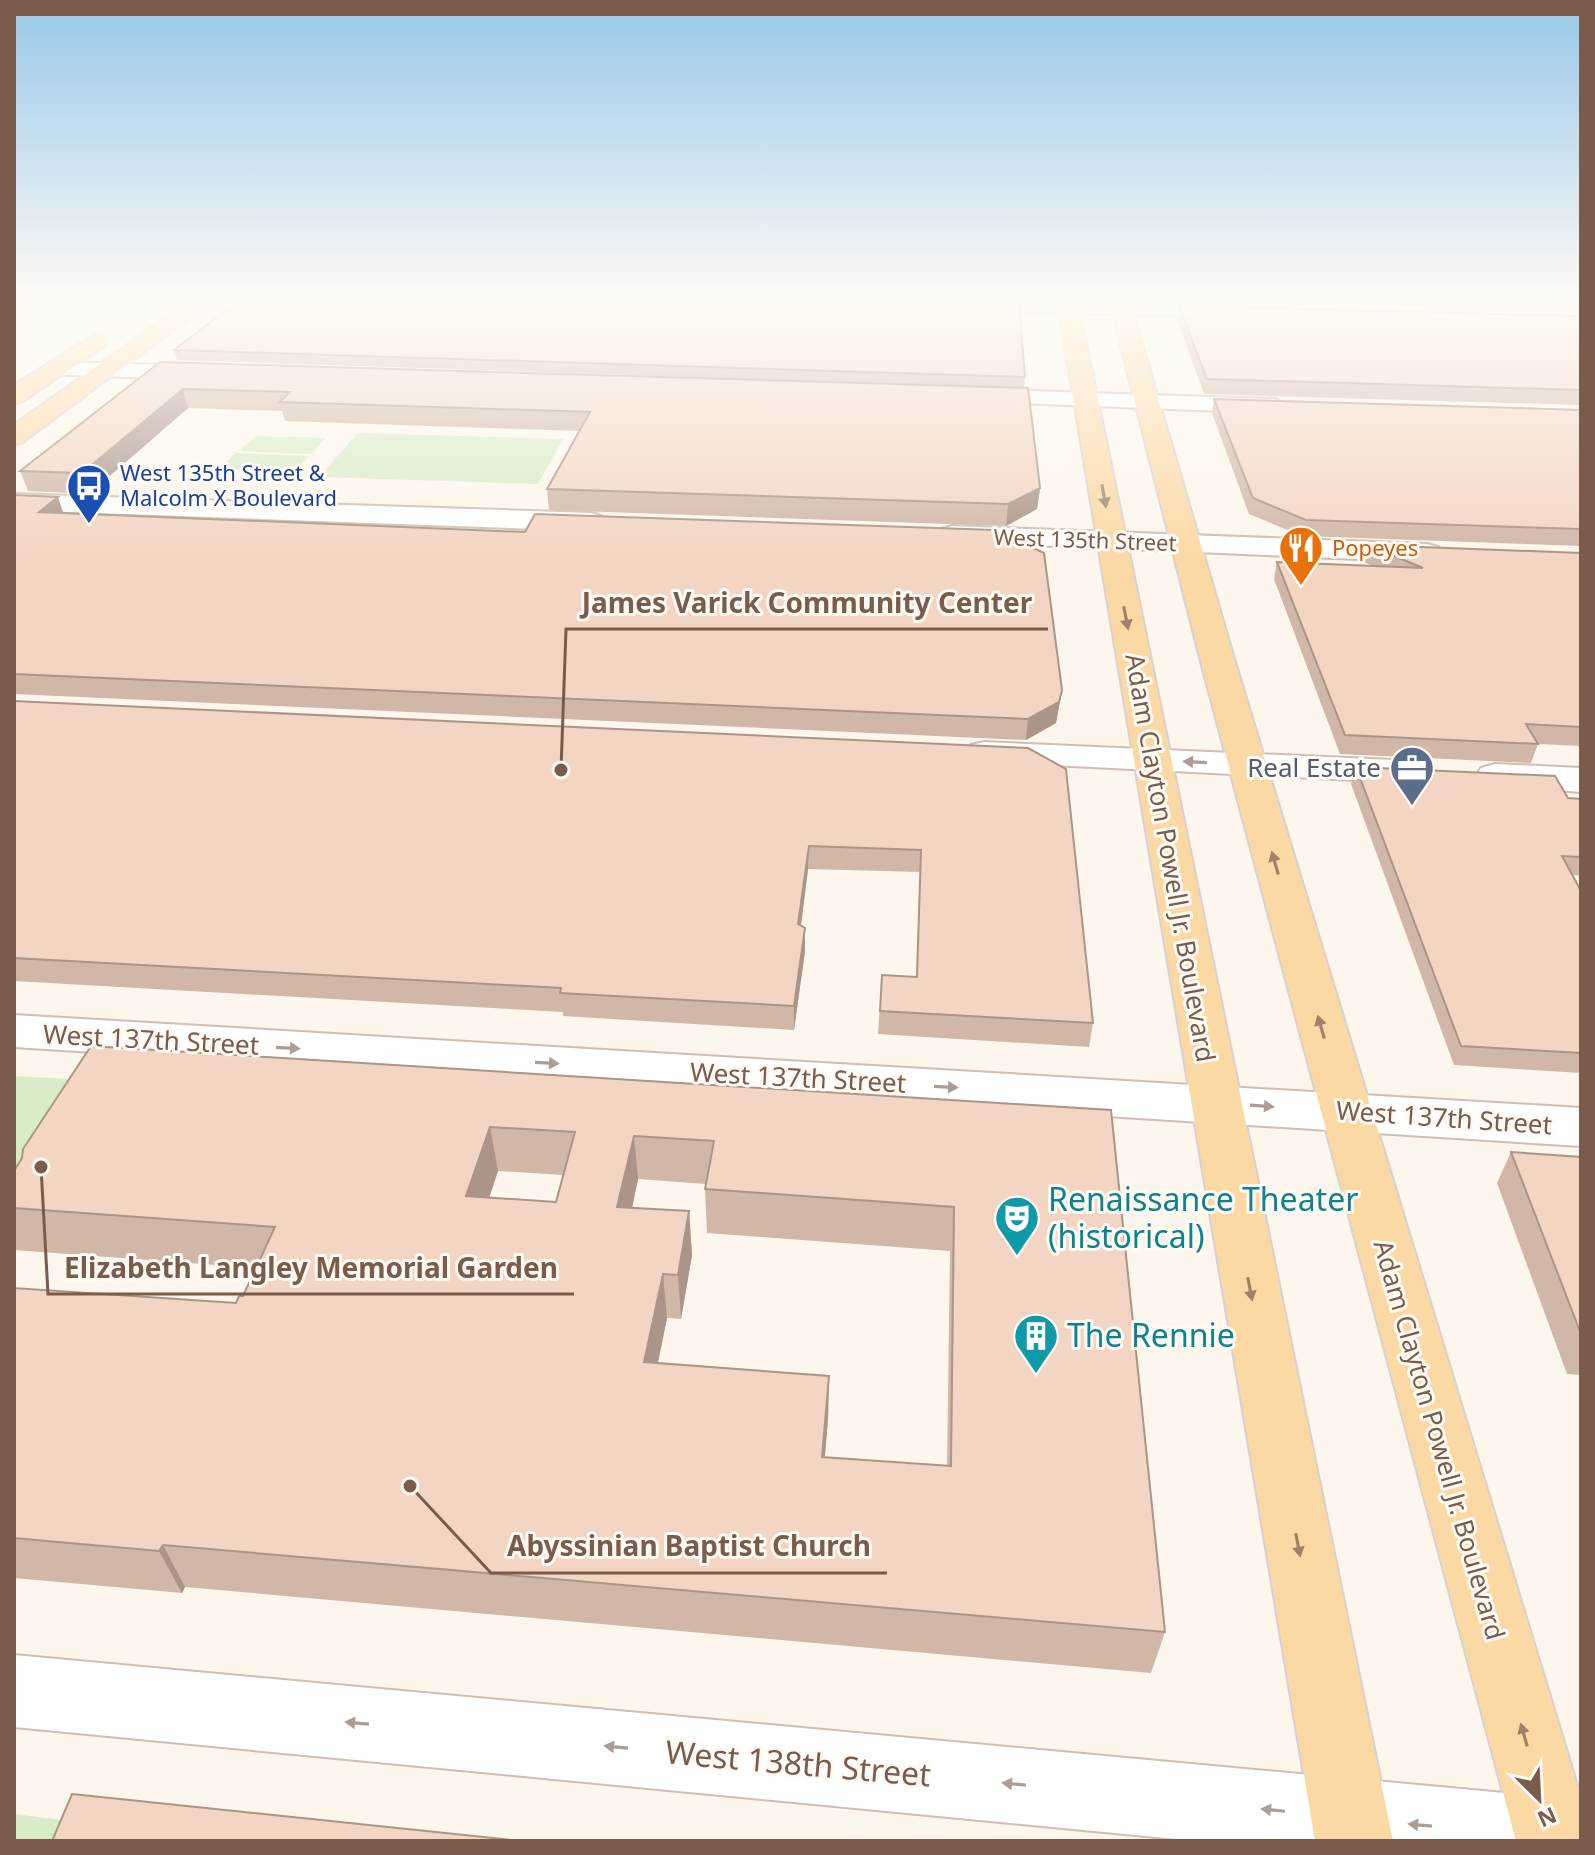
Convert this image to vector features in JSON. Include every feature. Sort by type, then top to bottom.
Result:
[{"type":"main road","points":[[14,437],[85,386]]},
{"type":"main road","name":"Adam Clayton Powell Jr. Boulevard","points":[[1083,386],[1214,1103],[1352,1830]]},
{"type":"main road","name":"Adam Clayton Powell Jr. Boulevard","points":[[1142,386],[1346,1112],[1563,1839]]},
{"type":"street","points":[[947,395],[1301,407]]},
{"type":"street","points":[[14,502],[616,523]]},
{"type":"street","name":"West 135th Street","points":[[927,534],[1458,554]]},
{"type":"street","points":[[951,751],[1581,780]]},
{"type":"street","name":"West 137th Street","points":[[14,1031],[1581,1127]]},
{"type":"street","name":"West 138th Street","points":[[14,1691],[1352,1830],[1563,1839]]},
{"type":"green space","points":[[358,433],[563,439],[538,484],[319,477]]},
{"type":"green space","points":[[255,436],[326,438],[311,454],[239,451]]},
{"type":"green space","points":[[236,453],[309,456],[294,472],[219,469]]},
{"type":"green space","points":[[14,1076],[121,1082],[14,1252]]},
{"type":"green space","points":[[14,1814],[78,1822],[70,1841],[14,1841]]},
{"type":"building","points":[[130,386],[947,386],[1028,388],[1040,488],[1008,504],[547,489],[590,412],[280,402],[290,392],[183,389],[82,473],[20,471]]},
{"type":"building","points":[[1430,386],[1581,386],[1581,390]]},
{"type":"building","points":[[1214,399],[1581,410],[1581,529],[1306,520],[1253,498]]},
{"type":"building","points":[[14,495],[58,497],[39,512],[525,532],[535,514],[995,530],[1044,553],[1062,690],[1059,702],[1028,719],[14,674]]},
{"type":"building","points":[[1368,545],[1581,553],[1581,727],[1526,724],[1538,744],[1345,735],[1277,562],[1423,568]]},
{"type":"building","points":[[14,701],[1028,748],[1066,769],[1093,1023],[880,1011],[882,975],[917,977],[921,850],[809,846],[798,924],[805,928],[794,1006],[560,993],[561,988],[14,958]]},
{"type":"building","points":[[1356,767],[1555,776],[1568,798],[1581,799],[1581,857],[1562,856],[1581,891],[1581,1053],[1461,1046]]},
{"type":"building","points":[[91,1046],[1111,1110],[1165,1632],[163,1545],[159,1551],[14,1538],[14,1288],[236,1303],[239,1296],[243,1296],[275,1227],[14,1208],[14,1171],[22,1158],[23,1149]],"holes":[[[490,1127],[575,1132],[556,1202],[466,1196]],[[634,1136],[714,1141],[705,1189],[954,1207],[951,1466],[822,1457],[829,1376],[644,1362],[663,1274],[678,1275],[689,1211],[617,1207]]]},
{"type":"building","points":[[1511,1152],[1581,1157],[1581,1334]]},
{"type":"building","points":[[72,1794],[521,1841],[52,1841]]},
{"type":"place","name":"West 135th Street & Malcolm X Boulevard","points":[[89,525]]},
{"type":"place","name":"Popeyes","points":[[1301,587]]},
{"type":"place","name":"James Varick Community Center","points":[[561,770]]},
{"type":"place","name":"Real Estate","points":[[1412,807]]},
{"type":"place","name":"Elizabeth Langley Memorial Garden","points":[[41,1167]]},
{"type":"place","name":"Renaissance Theater (historical)","points":[[1017,1257]]},
{"type":"place","name":"The Rennie","points":[[1036,1375]]},
{"type":"place","name":"Abyssinian Baptist Church","points":[[410,1486]]}]
